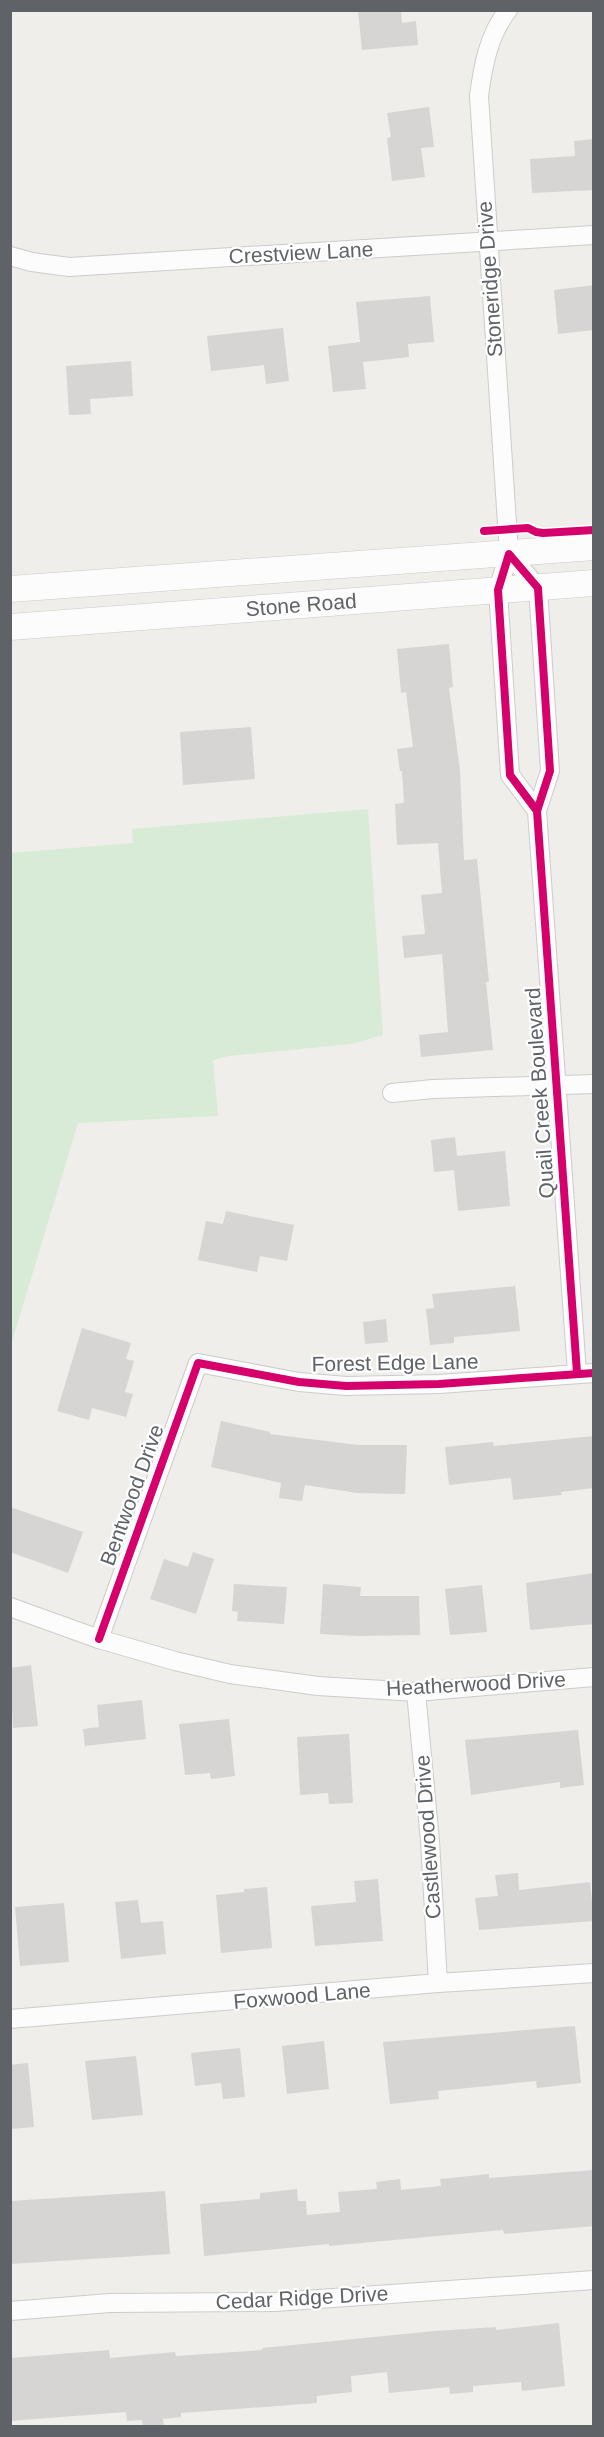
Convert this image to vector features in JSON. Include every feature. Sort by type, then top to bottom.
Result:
[{"type":"main road","name":"Stone Road","points":[[10,589],[594,548]]},
{"type":"main road","points":[[118,581],[121,619]]},
{"type":"main road","name":"Stone Road","points":[[10,627],[594,583]]},
{"type":"street","name":"Stoneridge Drive","points":[[508,10],[492,38],[483,64],[479,96],[509,554]]},
{"type":"street","name":"Crestview Lane","points":[[10,256],[69,267],[594,235]]},
{"type":"street","points":[[509,554],[538,588]]},
{"type":"street","points":[[509,554],[498,590],[510,775],[537,812]]},
{"type":"street","name":"Quail Creek Boulevard","points":[[538,588],[550,771],[537,812],[558,1086],[585,1373]]},
{"type":"street","points":[[392,1093],[433,1089],[594,1084]]},
{"type":"street","name":"Forest Edge Lane","points":[[198,1363],[299,1382],[346,1386],[439,1384],[585,1373]]},
{"type":"street","name":"Bentwood Drive","points":[[99,1640],[198,1363]]},
{"type":"street","name":"Heatherwood Drive","points":[[10,1607],[99,1640],[230,1674],[318,1686],[416,1692],[594,1677]]},
{"type":"street","name":"Castlewood Drive","points":[[416,1692],[430,1841],[438,1983]]},
{"type":"street","name":"Foxwood Lane","points":[[10,2019],[438,1983],[594,1973]]},
{"type":"street","name":"Cedar Ridge Drive","points":[[10,2311],[110,2303],[275,2302],[593,2281]]},
{"type":"green space","points":[[368,809],[383,1035],[351,1044],[228,1056],[213,1060],[218,1116],[78,1123],[11,1345],[11,853],[133,843],[132,829]]},
{"type":"building","points":[[358,10],[401,10],[402,23],[416,21],[418,45],[362,50]]},
{"type":"building","points":[[429,107],[434,147],[421,148],[425,177],[392,181],[387,138],[391,137],[387,113]]},
{"type":"building","points":[[594,139],[594,190],[532,193],[530,159],[575,156],[574,141]]},
{"type":"building","points":[[594,285],[594,330],[558,334],[554,290]]},
{"type":"building","points":[[430,296],[434,342],[408,344],[409,357],[363,362],[366,389],[333,392],[328,346],[360,342],[356,302]]},
{"type":"building","points":[[283,328],[289,381],[266,384],[264,365],[211,371],[207,336]]},
{"type":"building","points":[[131,361],[133,396],[90,399],[91,414],[69,415],[66,366]]},
{"type":"building","points":[[449,644],[453,687],[449,688],[460,770],[464,860],[477,859],[493,1050],[421,1057],[419,1035],[448,1032],[442,954],[404,958],[402,936],[425,934],[421,895],[442,893],[438,843],[397,845],[395,804],[404,803],[402,771],[400,771],[397,749],[413,747],[406,692],[401,693],[397,649]]},
{"type":"building","points":[[251,727],[255,779],[183,785],[180,732]]},
{"type":"building","points":[[455,1137],[457,1156],[505,1151],[510,1206],[458,1211],[454,1170],[434,1172],[431,1140]]},
{"type":"building","points":[[226,1211],[294,1225],[287,1261],[260,1256],[257,1272],[198,1260],[206,1221],[223,1224]]},
{"type":"building","points":[[515,1286],[520,1331],[454,1337],[454,1343],[430,1345],[426,1309],[434,1308],[432,1294]]},
{"type":"building","points":[[386,1319],[388,1342],[365,1344],[363,1322]]},
{"type":"building","points":[[82,1328],[131,1343],[126,1359],[134,1361],[125,1392],[133,1394],[126,1417],[92,1408],[89,1420],[57,1411]]},
{"type":"building","points":[[221,1421],[270,1432],[270,1434],[358,1445],[407,1445],[405,1494],[357,1493],[305,1485],[302,1501],[279,1498],[281,1483],[211,1467]]},
{"type":"building","points":[[594,1436],[594,1488],[561,1492],[562,1495],[513,1500],[511,1478],[449,1485],[445,1447],[493,1442],[494,1446]]},
{"type":"building","points":[[10,1507],[83,1532],[68,1573],[10,1552]]},
{"type":"building","points":[[193,1552],[214,1559],[196,1614],[150,1599],[164,1559],[188,1567]]},
{"type":"building","points":[[594,1573],[594,1624],[530,1630],[526,1583]]},
{"type":"building","points":[[234,1584],[287,1587],[284,1624],[237,1621],[238,1612],[232,1611]]},
{"type":"building","points":[[323,1584],[361,1587],[360,1596],[419,1596],[420,1635],[320,1634]]},
{"type":"building","points":[[482,1585],[487,1632],[450,1635],[445,1589]]},
{"type":"building","points":[[31,1665],[38,1726],[13,1728],[10,1668]]},
{"type":"building","points":[[142,1700],[146,1739],[85,1746],[83,1729],[99,1727],[97,1705]]},
{"type":"building","points":[[229,1719],[235,1776],[211,1779],[210,1773],[185,1775],[179,1724]]},
{"type":"building","points":[[578,1730],[584,1785],[560,1788],[560,1782],[471,1795],[465,1740]]},
{"type":"building","points":[[349,1734],[353,1803],[329,1804],[328,1793],[300,1795],[297,1737]]},
{"type":"building","points":[[518,1873],[519,1890],[590,1882],[594,1921],[479,1930],[475,1898],[498,1896],[495,1875]]},
{"type":"building","points":[[378,1879],[383,1941],[315,1946],[311,1906],[356,1902],[354,1881]]},
{"type":"building","points":[[267,1887],[272,1948],[221,1953],[216,1895]]},
{"type":"building","points":[[138,1900],[141,1923],[163,1921],[166,1954],[121,1959],[115,1902]]},
{"type":"building","points":[[64,1903],[69,1962],[20,1966],[15,1907]]},
{"type":"building","points":[[575,2026],[581,2083],[537,2088],[536,2081],[438,2091],[439,2099],[390,2104],[383,2042]]},
{"type":"building","points":[[324,2041],[329,2089],[287,2094],[282,2046]]},
{"type":"building","points":[[240,2048],[245,2097],[223,2099],[221,2083],[195,2086],[191,2053]]},
{"type":"building","points":[[136,2056],[143,2115],[92,2120],[85,2061]]},
{"type":"building","points":[[28,2063],[34,2127],[10,2129],[10,2065]]},
{"type":"building","points":[[594,2170],[594,2226],[504,2234],[503,2230],[204,2256],[200,2204],[260,2199],[260,2193],[297,2189],[298,2201],[306,2201],[307,2215],[340,2212],[338,2192],[377,2189],[376,2182],[400,2179],[401,2190],[441,2186],[440,2179],[489,2174],[489,2178]]},
{"type":"building","points":[[165,2191],[170,2254],[10,2264],[10,2201]]},
{"type":"building","points":[[559,2323],[565,2386],[522,2391],[521,2382],[473,2386],[473,2392],[450,2394],[449,2387],[389,2393],[387,2372],[351,2376],[352,2392],[317,2396],[317,2403],[181,2413],[181,2417],[163,2419],[164,2427],[143,2427],[142,2420],[127,2421],[126,2412],[10,2421],[10,2358],[109,2350],[110,2358],[175,2352],[176,2356],[262,2350],[262,2348],[435,2331],[496,2327],[496,2330]]},
{"type":"cycle path","points":[[484,531],[528,528],[543,533],[594,530]]},
{"type":"cycle path","points":[[537,811],[510,775],[498,590],[509,554],[538,588],[550,771],[537,811],[577,1373]]},
{"type":"cycle path","points":[[99,1639],[198,1363],[299,1382],[346,1386],[439,1384],[594,1373]]}]
